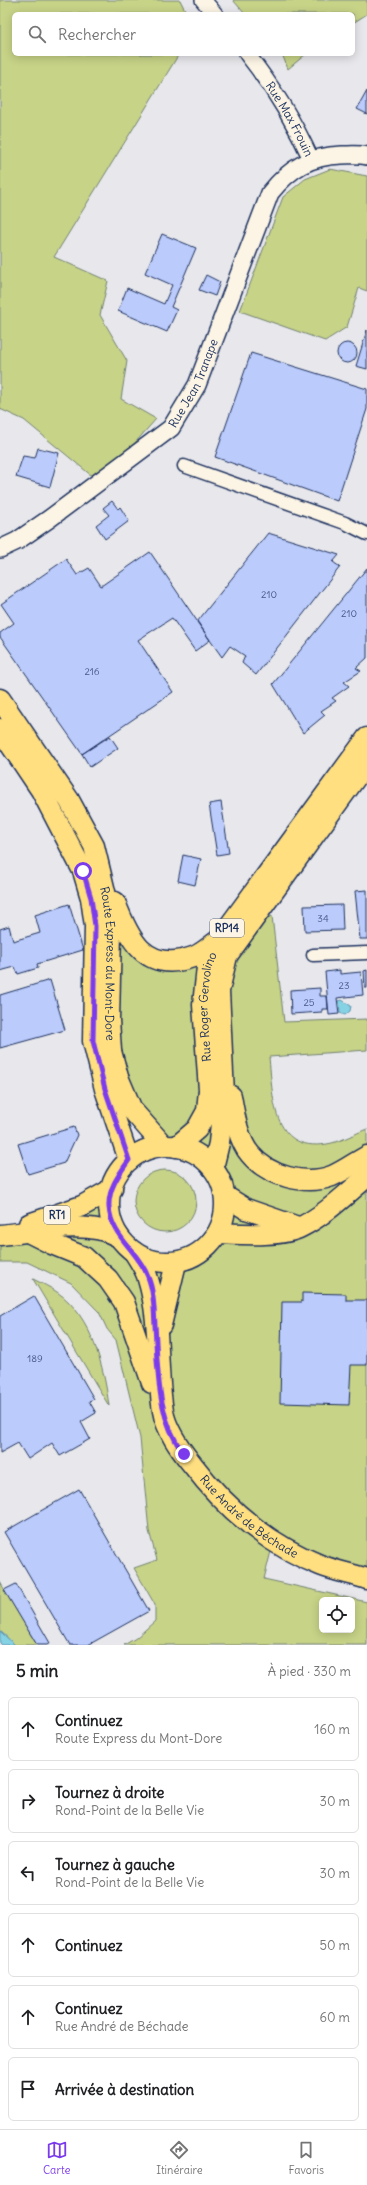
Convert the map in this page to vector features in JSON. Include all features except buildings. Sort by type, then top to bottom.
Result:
[{"type":"main road","name":"Rue Max Frouin","points":[[311,159],[328,156],[367,156]]},
{"type":"main road","name":"Rue Jean Tranape","points":[[0,548],[17,541],[49,519],[171,428],[197,385],[270,193],[281,180],[311,159]]},
{"type":"main road","name":"Route Express du Mont-Dore","points":[[0,699],[69,800],[94,846],[106,896],[111,932],[109,1020],[111,1051],[118,1077],[132,1110],[170,1146]]},
{"type":"main road","name":"Route Express du Mont-Dore","points":[[0,728],[41,790],[83,871],[91,898],[95,926],[93,1041],[105,1089],[129,1160]]},
{"type":"main road","name":"Rue Roger Gervolino","points":[[170,1146],[197,1129],[207,1111],[209,1090],[203,1005],[207,967],[219,940],[367,738]]},
{"type":"main road","name":"Rue Roger Gervolino","points":[[213,1168],[219,1143],[224,1094],[219,991],[227,956],[367,762]]},
{"type":"main road","points":[[94,846],[126,930],[137,947],[148,955],[162,960],[177,961],[195,957],[219,940]]},
{"type":"main road","points":[[222,1032],[235,1121],[249,1153],[264,1167],[285,1177],[316,1179],[331,1176],[367,1156]]},
{"type":"main road","points":[[170,1146],[197,1154],[213,1168],[222,1183],[226,1196],[225,1216],[219,1233],[201,1253],[187,1260],[176,1263],[162,1263],[143,1258],[134,1252],[119,1237],[113,1227],[109,1207],[112,1189],[118,1175],[129,1160],[148,1149],[170,1146]]},
{"type":"main road","points":[[219,1233],[267,1234],[300,1228],[321,1214],[367,1177]]},
{"type":"main road","name":"RT1","points":[[0,1234],[82,1206],[112,1189]]},
{"type":"main road","points":[[226,1196],[246,1209],[300,1228]]},
{"type":"main road","name":"RT1","points":[[0,1234],[75,1227],[91,1228],[110,1232],[119,1237]]},
{"type":"main road","points":[[28,1232],[84,1257],[108,1279],[124,1302],[163,1413]]},
{"type":"main road","name":"Rue André de Béchade","points":[[134,1252],[148,1277],[154,1303],[163,1413],[176,1444],[207,1484],[246,1522],[273,1542],[321,1566],[367,1579]]},
{"type":"main road","points":[[156,1342],[176,1263]]},
{"type":"street","points":[[203,0],[212,12]]},
{"type":"street","name":"Rue Max Frouin","points":[[249,56],[292,118],[311,159]]},
{"type":"street","points":[[184,466],[346,523],[367,534]]},
{"type":"street","points":[[313,955],[367,953]]},
{"type":"green space","points":[[0,0],[180,0],[186,12],[12,12],[12,56],[178,56],[54,257],[108,281],[100,315],[127,361],[121,399],[156,419],[134,444],[92,476],[24,420],[0,409]]},
{"type":"green space","points":[[233,0],[367,0],[367,14],[355,22],[355,12],[243,12]]},
{"type":"green space","points":[[283,56],[304,56],[288,69]]},
{"type":"green space","points":[[330,169],[367,176],[367,291],[359,288],[347,327],[325,341],[240,311],[283,197],[305,179]]},
{"type":"green space","points":[[272,916],[284,1022],[367,1019],[367,1050],[269,1057],[274,1104],[278,1118],[285,1130],[295,1140],[309,1144],[327,1144],[342,1140],[367,1129],[367,1573],[273,1543],[264,1579],[345,1597],[319,1597],[319,1633],[355,1633],[355,1599],[367,1602],[367,1645],[124,1645],[136,1638],[155,1621],[155,1605],[134,1568],[157,1560],[149,1531],[140,1438],[116,1340],[107,1329],[99,1312],[71,1283],[27,1262],[0,1262],[0,1233],[110,1195],[110,1212],[112,1220],[114,1227],[122,1241],[135,1253],[163,1264],[188,1260],[208,1245],[221,1224],[225,1200],[218,1176],[198,1156],[163,1145],[118,1077],[111,932],[126,930],[162,960]]},
{"type":"green space","points":[[165,1170],[177,1173],[187,1179],[193,1189],[196,1201],[193,1213],[187,1223],[177,1229],[165,1232],[153,1229],[143,1223],[137,1213],[134,1201],[137,1189],[143,1179],[153,1173]]},
{"type":"green space","points":[[33,1279],[54,1290],[69,1302],[88,1328],[100,1359],[109,1406]]},
{"type":"green space","points":[[0,1582],[37,1645],[15,1645],[0,1631]]},
{"type":"water","points":[[342,1000],[351,1006],[350,1011],[345,1015],[340,1013],[339,1001]]},
{"type":"water","points":[[0,1631],[15,1645],[2,1645],[0,1643]]},
{"type":"route","points":[[83,871],[91,898],[95,926],[93,1041],[105,1089],[123,1138],[129,1160],[118,1175],[112,1189],[109,1207],[113,1227],[128,1248],[134,1252],[148,1277],[154,1303],[158,1376],[163,1413],[176,1444],[184,1454]]}]
